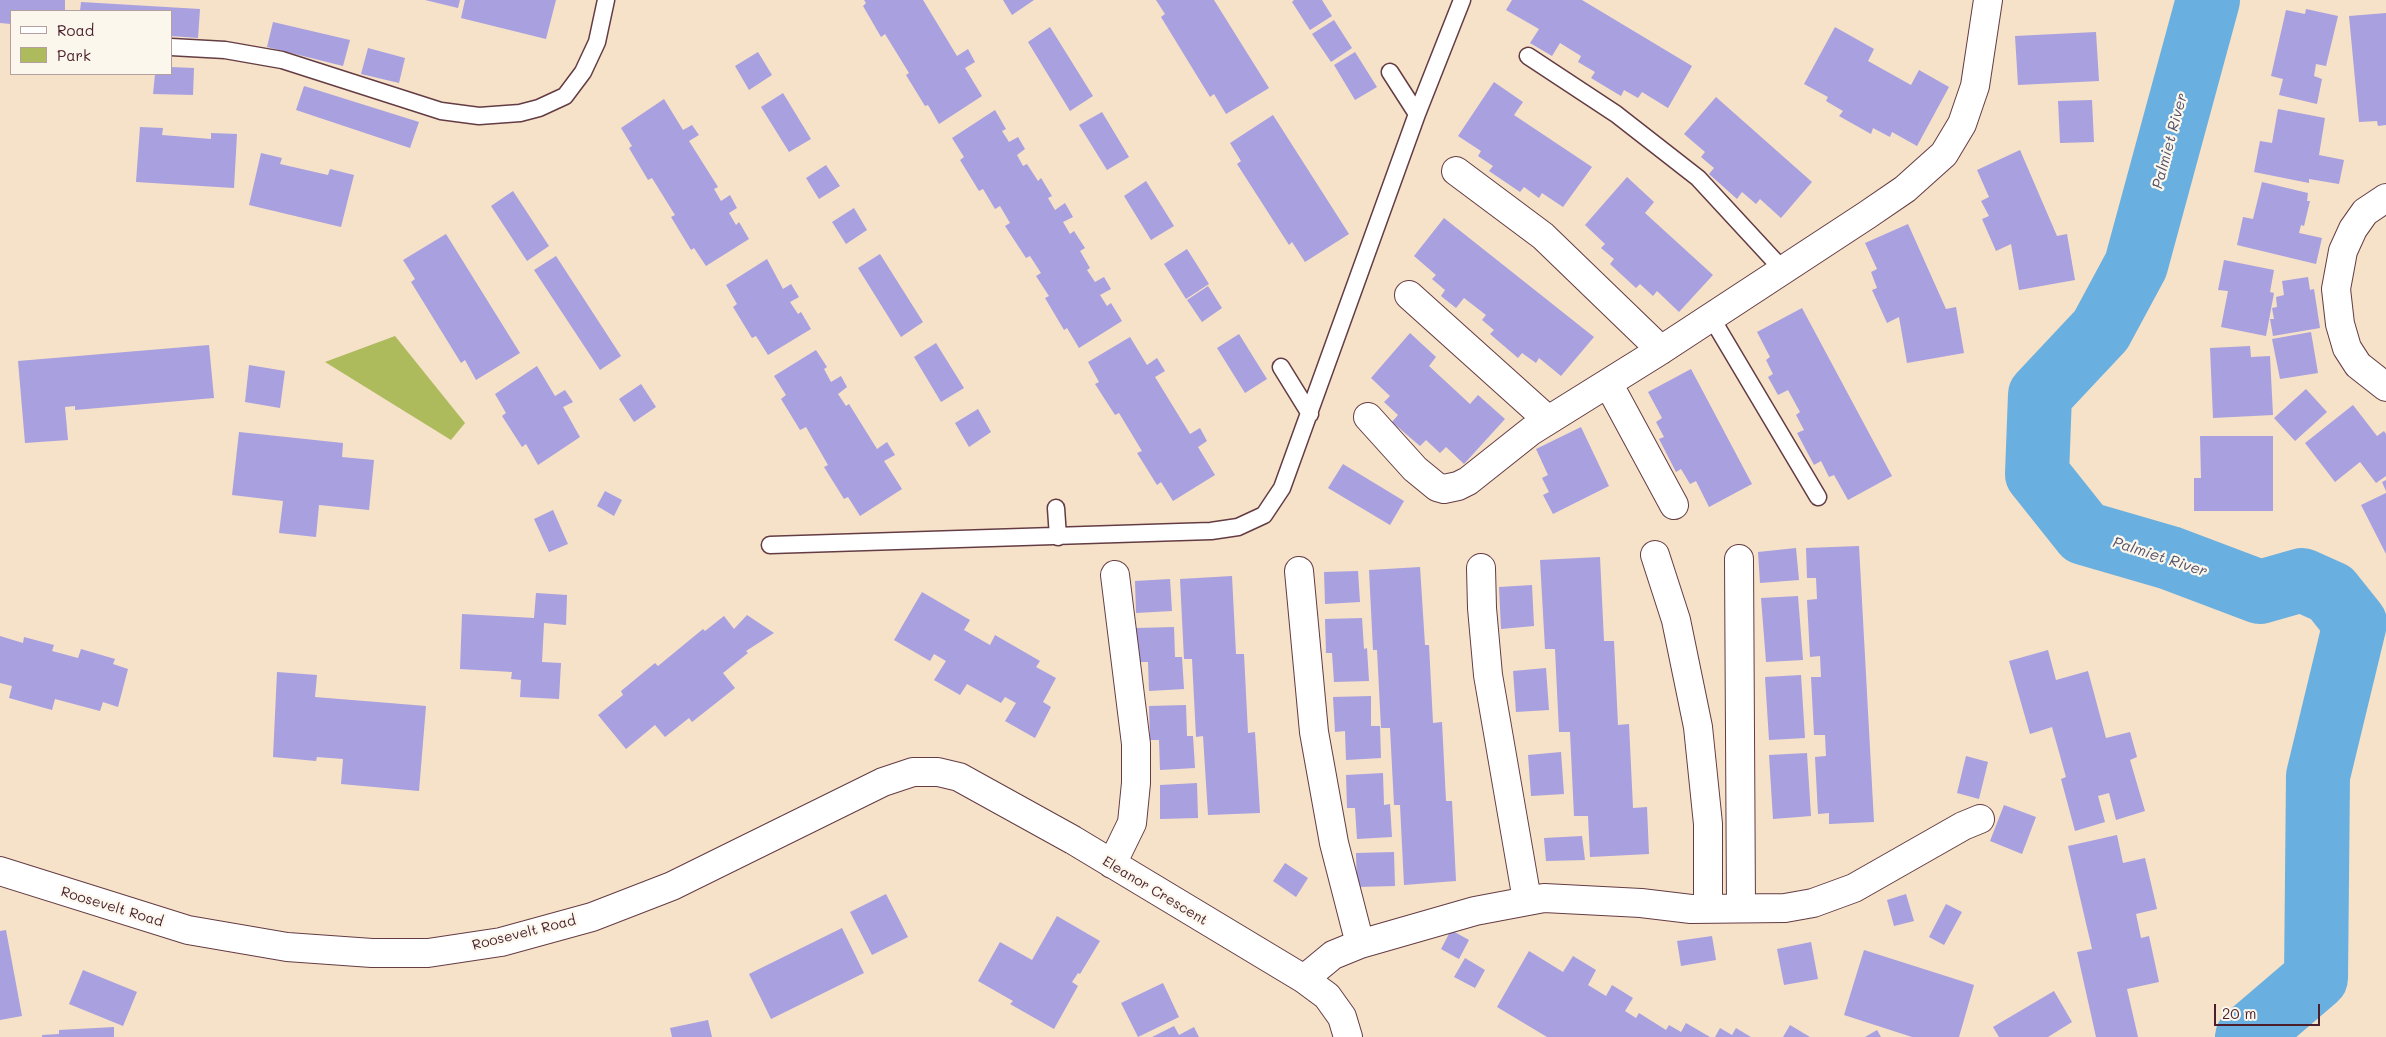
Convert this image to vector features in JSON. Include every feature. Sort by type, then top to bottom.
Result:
[{"type":"street","points":[[1368,417],[1415,469],[1437,487],[1444,489],[1468,481],[1531,431],[1784,270],[1904,189],[1944,154],[1962,124],[1975,86],[1988,0]]},
{"type":"street","points":[[1456,171],[1543,236],[1661,350]]},
{"type":"street","points":[[2386,198],[2365,212],[2352,229],[2343,251],[2336,289],[2340,324],[2347,348],[2358,366],[2386,387]]},
{"type":"street","points":[[1409,295],[1548,420]]},
{"type":"street","points":[[1608,383],[1674,505]]},
{"type":"street","points":[[1655,555],[1676,620],[1698,727],[1708,824],[1708,908]]},
{"type":"street","points":[[1739,559],[1740,908]]},
{"type":"street","points":[[1482,568],[1482,608],[1488,675],[1527,900]]},
{"type":"street","points":[[1299,570],[1314,732],[1334,843],[1360,944]]},
{"type":"street","points":[[1112,864],[1132,823],[1136,783],[1136,744],[1115,575]]},
{"type":"street","name":"Roosevelt Road","points":[[0,871],[188,930],[288,947],[372,953],[428,953],[501,942],[592,917],[672,886],[882,782],[913,772],[938,772]]},
{"type":"street","name":"Eleanor Crescent","points":[[938,772],[959,777],[1112,864],[1304,979],[1328,996],[1342,1017],[1348,1037]]},
{"type":"street","points":[[1304,979],[1333,954],[1360,944],[1475,911],[1527,900],[1544,898],[1708,908],[1785,908],[1821,900],[1854,888],[1963,826],[1980,819]]},
{"type":"lane","points":[[172,47],[225,50],[282,60],[441,111],[479,116],[520,113],[539,108],[565,96],[583,72],[597,42],[606,0]]},
{"type":"lane","points":[[770,545],[1211,531],[1238,527],[1264,515],[1282,488],[1417,114],[1462,0]]},
{"type":"lane","points":[[1528,56],[1616,114],[1698,178],[1784,270]]},
{"type":"lane","points":[[1390,72],[1417,114]]},
{"type":"lane","points":[[1711,317],[1818,497]]},
{"type":"lane","points":[[1281,367],[1310,414]]},
{"type":"lane","points":[[1056,508],[1058,537]]},
{"type":"green space","points":[[395,336],[465,423],[451,440],[325,362]]},
{"type":"building","points":[[0,0],[65,0],[65,10],[10,10],[10,24],[0,23]]},
{"type":"building","points":[[425,0],[460,0],[458,8]]},
{"type":"building","points":[[465,0],[556,0],[546,39],[461,18]]},
{"type":"building","points":[[864,0],[923,0],[957,56],[968,49],[975,62],[965,68],[982,96],[939,124],[928,105],[925,106],[906,75],[909,73],[885,34],[881,37],[863,6],[866,3]]},
{"type":"building","points":[[1003,0],[1034,0],[1012,15]]},
{"type":"building","points":[[1156,0],[1214,0],[1269,88],[1226,114],[1214,94],[1210,97],[1161,17],[1165,14]]},
{"type":"building","points":[[1294,0],[1322,0],[1332,16],[1310,30],[1292,2]]},
{"type":"building","points":[[1512,0],[1582,0],[1692,66],[1668,108],[1642,92],[1638,98],[1624,90],[1621,96],[1591,78],[1595,72],[1578,62],[1581,56],[1560,43],[1552,56],[1530,43],[1539,29],[1506,10]]},
{"type":"building","points":[[81,2],[200,9],[198,38],[172,36],[172,10],[80,10]]},
{"type":"building","points":[[2306,9],[2338,16],[2326,66],[2316,64],[2314,76],[2322,79],[2317,104],[2279,95],[2283,79],[2271,76],[2286,10],[2305,14]]},
{"type":"building","points":[[2386,13],[2386,125],[2378,126],[2377,121],[2359,122],[2349,16]]},
{"type":"building","points":[[1334,20],[1352,48],[1331,62],[1312,34]]},
{"type":"building","points":[[273,22],[350,40],[343,66],[267,47]]},
{"type":"building","points":[[1050,27],[1093,96],[1070,111],[1028,42]]},
{"type":"building","points":[[1835,27],[1874,49],[1868,61],[1911,85],[1919,70],[1949,87],[1917,146],[1892,132],[1890,137],[1873,128],[1871,134],[1839,116],[1843,111],[1826,101],[1828,97],[1804,84]]},
{"type":"building","points":[[2096,32],[2099,81],[2018,85],[2015,36]]},
{"type":"building","points":[[368,48],[405,58],[399,83],[361,74]]},
{"type":"building","points":[[758,52],[772,75],[749,90],[735,66]]},
{"type":"building","points":[[1355,52],[1377,87],[1355,100],[1334,65]]},
{"type":"building","points":[[172,67],[194,68],[193,95],[153,94],[155,75],[172,75]]},
{"type":"building","points":[[1494,82],[1523,102],[1514,115],[1592,167],[1563,207],[1542,193],[1539,198],[1524,187],[1520,192],[1489,171],[1493,166],[1478,156],[1481,151],[1458,136]]},
{"type":"building","points":[[304,86],[419,122],[410,148],[296,110]]},
{"type":"building","points":[[783,93],[811,139],[789,152],[761,107]]},
{"type":"building","points":[[1716,97],[1812,182],[1781,218],[1760,199],[1756,204],[1742,192],[1737,199],[1709,174],[1714,168],[1701,157],[1705,152],[1684,134]]},
{"type":"building","points":[[664,99],[683,130],[692,125],[699,135],[689,141],[718,187],[714,189],[721,201],[730,195],[737,208],[729,213],[736,225],[739,222],[749,239],[706,266],[694,248],[691,250],[671,217],[675,215],[652,178],[648,180],[629,148],[632,146],[621,128]]},
{"type":"building","points":[[2092,100],[2094,142],[2060,143],[2058,101]]},
{"type":"building","points":[[2278,109],[2325,118],[2319,155],[2344,160],[2339,184],[2309,179],[2309,183],[2254,172],[2260,141],[2272,143]]},
{"type":"building","points":[[995,110],[1006,129],[1002,131],[1009,142],[1018,137],[1025,149],[1017,155],[1023,166],[1027,164],[1038,181],[1041,178],[1052,196],[1048,198],[1055,210],[1065,203],[1073,217],[1063,222],[1070,234],[1074,231],[1085,248],[1080,251],[1090,268],[1087,270],[1095,282],[1104,277],[1111,289],[1100,295],[1107,306],[1111,303],[1122,321],[1079,348],[1067,328],[1064,330],[1045,298],[1049,296],[1036,276],[1041,273],[1030,256],[1026,258],[1005,226],[1010,223],[1000,206],[995,209],[983,189],[979,191],[960,160],[964,157],[952,138]]},
{"type":"building","points":[[1102,112],[1129,157],[1107,170],[1079,125]]},
{"type":"building","points":[[1273,115],[1349,234],[1305,262],[1292,242],[1289,245],[1237,164],[1241,161],[1230,143]]},
{"type":"building","points":[[140,127],[163,128],[162,135],[211,139],[211,133],[237,134],[234,188],[136,182]]},
{"type":"building","points":[[2020,150],[2057,236],[2067,234],[2075,280],[2019,290],[2011,244],[1996,251],[1982,219],[1989,216],[1981,201],[1989,197],[1977,170]]},
{"type":"building","points":[[261,153],[282,158],[280,164],[328,175],[330,169],[354,175],[341,227],[249,205]]},
{"type":"building","points":[[826,165],[840,186],[819,199],[806,178]]},
{"type":"building","points":[[1627,177],[1654,202],[1645,213],[1713,275],[1679,312],[1657,291],[1653,296],[1640,284],[1636,288],[1610,264],[1614,259],[1601,248],[1605,244],[1585,225]]},
{"type":"building","points":[[1146,181],[1174,226],[1151,240],[1124,196]]},
{"type":"building","points":[[2262,182],[2308,193],[2307,201],[2310,201],[2304,226],[2301,225],[2299,233],[2322,238],[2316,264],[2237,245],[2243,217],[2253,219]]},
{"type":"building","points":[[513,191],[549,246],[527,261],[491,206]]},
{"type":"building","points":[[854,208],[867,230],[846,244],[832,222]]},
{"type":"building","points":[[1444,218],[1594,337],[1561,376],[1539,358],[1536,363],[1522,353],[1518,358],[1490,334],[1494,330],[1482,320],[1486,315],[1464,298],[1456,308],[1441,296],[1445,290],[1432,279],[1436,275],[1414,256]]},
{"type":"building","points":[[1908,224],[1946,309],[1956,307],[1964,353],[1907,363],[1899,317],[1887,323],[1872,290],[1877,288],[1871,272],[1877,269],[1865,243]]},
{"type":"building","points":[[446,234],[520,353],[476,380],[465,360],[461,363],[411,282],[415,279],[403,260]]},
{"type":"building","points":[[1187,249],[1209,284],[1186,299],[1164,264]]},
{"type":"building","points":[[880,254],[923,322],[901,337],[858,268]]},
{"type":"building","points":[[556,256],[621,356],[600,370],[534,270]]},
{"type":"building","points":[[767,259],[783,289],[791,284],[799,297],[790,302],[798,314],[801,312],[811,329],[768,355],[756,336],[752,338],[733,307],[737,304],[726,285]]},
{"type":"building","points":[[2224,260],[2274,270],[2270,292],[2274,293],[2266,336],[2221,327],[2228,291],[2218,290]]},
{"type":"building","points":[[2308,277],[2310,290],[2314,289],[2320,328],[2273,336],[2270,319],[2274,319],[2272,308],[2277,307],[2276,297],[2284,295],[2282,281]]},
{"type":"building","points":[[1208,286],[1222,308],[1202,322],[1187,300]]},
{"type":"building","points":[[1802,308],[1892,476],[1848,500],[1834,475],[1829,477],[1821,461],[1814,465],[1797,433],[1804,430],[1796,415],[1800,412],[1788,390],[1778,395],[1768,377],[1773,374],[1766,360],[1770,357],[1757,332]]},
{"type":"building","points":[[2311,332],[2318,373],[2280,379],[2272,339]]},
{"type":"building","points":[[1410,333],[1436,357],[1429,366],[1470,404],[1478,395],[1505,419],[1464,464],[1446,447],[1440,453],[1426,440],[1420,446],[1392,422],[1398,415],[1384,402],[1390,396],[1371,378]]},
{"type":"building","points":[[1239,334],[1267,379],[1245,393],[1217,348]]},
{"type":"building","points":[[1130,337],[1147,365],[1157,358],[1165,371],[1155,377],[1190,434],[1200,428],[1207,441],[1198,447],[1215,475],[1173,501],[1161,482],[1157,485],[1137,453],[1142,451],[1119,413],[1115,415],[1095,384],[1099,382],[1088,362]]},
{"type":"building","points":[[936,343],[964,388],[941,402],[914,357]]},
{"type":"building","points":[[209,345],[214,398],[75,410],[75,406],[65,407],[68,440],[25,443],[18,361]]},
{"type":"building","points":[[2250,346],[2251,357],[2270,356],[2273,415],[2213,418],[2210,348]]},
{"type":"building","points":[[816,350],[827,367],[824,369],[831,382],[841,376],[847,387],[838,394],[846,406],[849,404],[877,449],[887,442],[895,455],[884,461],[902,489],[860,516],[848,497],[844,499],[824,467],[828,465],[806,427],[800,430],[781,399],[786,395],[774,376]]},
{"type":"building","points":[[249,365],[285,371],[280,408],[245,402]]},
{"type":"building","points":[[537,366],[555,396],[565,390],[573,402],[563,407],[580,437],[538,465],[526,444],[522,447],[502,416],[506,413],[495,394]]},
{"type":"building","points":[[1691,369],[1752,484],[1709,507],[1696,481],[1690,484],[1681,469],[1676,472],[1659,439],[1664,437],[1656,422],[1662,418],[1648,392]]},
{"type":"building","points":[[641,384],[656,407],[634,422],[619,399]]},
{"type":"building","points":[[2306,389],[2327,412],[2295,441],[2274,418]]},
{"type":"building","points":[[2353,405],[2377,436],[2384,431],[2386,434],[2386,476],[2376,483],[2360,462],[2335,482],[2305,443]]},
{"type":"building","points":[[978,409],[991,432],[969,447],[955,423]]},
{"type":"building","points":[[1581,427],[1609,486],[1553,514],[1543,495],[1549,492],[1542,478],[1548,475],[1536,449]]},
{"type":"building","points":[[239,432],[343,443],[342,457],[374,460],[369,510],[319,505],[316,537],[279,533],[283,501],[232,495]]},
{"type":"building","points":[[2200,436],[2273,436],[2273,511],[2194,511],[2194,478],[2201,478]]},
{"type":"building","points":[[1343,464],[1404,501],[1390,525],[1328,488]]},
{"type":"building","points":[[2386,480],[2386,491],[2382,482]]},
{"type":"building","points":[[605,491],[622,500],[614,516],[597,506]]},
{"type":"building","points":[[2386,493],[2386,554],[2361,505]]},
{"type":"building","points":[[553,510],[568,544],[549,552],[534,519]]},
{"type":"building","points":[[1859,546],[1874,822],[1829,824],[1829,813],[1818,814],[1815,757],[1826,756],[1825,735],[1814,735],[1811,677],[1821,677],[1820,656],[1810,657],[1807,600],[1817,599],[1816,578],[1807,578],[1806,548]]},
{"type":"building","points":[[1796,548],[1799,580],[1760,583],[1758,552]]},
{"type":"building","points":[[1600,557],[1604,641],[1614,641],[1618,725],[1629,724],[1633,808],[1647,807],[1649,854],[1590,857],[1588,816],[1574,816],[1570,732],[1559,732],[1555,649],[1545,649],[1540,560]]},
{"type":"building","points":[[1420,567],[1425,645],[1429,645],[1433,723],[1442,722],[1446,801],[1452,801],[1456,881],[1404,885],[1400,805],[1394,805],[1390,728],[1381,728],[1377,650],[1373,650],[1369,570]]},
{"type":"building","points":[[1358,571],[1360,602],[1325,604],[1324,572]]},
{"type":"building","points":[[1232,576],[1236,654],[1244,654],[1248,733],[1255,732],[1260,813],[1208,815],[1203,736],[1196,737],[1192,659],[1184,659],[1180,579]]},
{"type":"building","points":[[1170,579],[1172,611],[1136,613],[1135,581]]},
{"type":"building","points":[[1532,585],[1534,626],[1501,629],[1499,587]]},
{"type":"building","points":[[922,592],[970,620],[964,630],[990,645],[995,635],[1040,661],[1036,667],[1056,678],[1043,702],[1051,707],[1035,738],[1005,721],[1016,703],[1005,697],[1001,703],[967,684],[960,695],[934,680],[946,661],[934,654],[930,661],[894,640]]},
{"type":"building","points":[[536,593],[567,595],[566,625],[544,623],[542,662],[561,663],[559,699],[520,697],[521,680],[511,679],[512,672],[460,669],[462,614],[534,618]]},
{"type":"building","points":[[1798,596],[1803,660],[1766,662],[1761,598]]},
{"type":"building","points":[[747,615],[774,633],[746,651],[748,653],[723,673],[735,688],[692,722],[689,718],[665,737],[655,725],[626,749],[598,715],[623,695],[621,691],[655,663],[658,666],[703,629],[705,631],[724,616],[734,629]]},
{"type":"building","points":[[1362,618],[1364,649],[1367,648],[1369,681],[1334,682],[1332,653],[1326,653],[1325,619]]},
{"type":"building","points":[[1174,627],[1175,657],[1182,657],[1184,689],[1149,691],[1148,662],[1137,662],[1136,628]]},
{"type":"building","points":[[0,636],[23,643],[24,637],[54,645],[52,651],[78,658],[81,649],[115,659],[113,664],[128,669],[118,707],[103,702],[100,711],[55,699],[52,710],[9,698],[12,686],[0,683]]},
{"type":"building","points":[[2048,650],[2056,680],[2088,671],[2106,738],[2130,732],[2137,757],[2130,760],[2145,811],[2116,820],[2109,793],[2098,796],[2105,822],[2075,831],[2061,779],[2066,777],[2052,727],[2030,734],[2009,661]]},
{"type":"building","points":[[1546,668],[1549,710],[1516,712],[1513,671]]},
{"type":"building","points":[[277,672],[317,675],[315,697],[426,706],[419,791],[341,784],[343,759],[317,757],[316,761],[273,757]]},
{"type":"building","points":[[1801,675],[1805,738],[1769,740],[1765,677]]},
{"type":"building","points":[[1371,696],[1371,726],[1380,726],[1381,758],[1346,760],[1345,731],[1335,732],[1333,697]]},
{"type":"building","points":[[1186,705],[1187,736],[1193,736],[1195,768],[1160,770],[1159,740],[1150,740],[1149,706]]},
{"type":"building","points":[[1561,752],[1564,794],[1531,796],[1528,755]]},
{"type":"building","points":[[1807,753],[1811,816],[1773,819],[1769,755]]},
{"type":"building","points":[[1966,756],[1988,762],[1979,799],[1957,793]]},
{"type":"building","points":[[1383,773],[1384,805],[1390,804],[1392,837],[1357,839],[1355,808],[1347,808],[1346,775]]},
{"type":"building","points":[[1197,783],[1198,818],[1160,819],[1160,785]]},
{"type":"building","points":[[2004,805],[2036,817],[2022,854],[1990,841]]},
{"type":"building","points":[[2117,835],[2123,863],[2145,858],[2157,909],[2136,914],[2141,938],[2149,936],[2159,982],[2127,989],[2138,1037],[2096,1037],[2077,952],[2092,949],[2068,846]]},
{"type":"building","points":[[1582,836],[1585,860],[1546,861],[1544,838]]},
{"type":"building","points":[[1394,852],[1395,886],[1357,887],[1356,853]]},
{"type":"building","points":[[1285,863],[1308,878],[1296,897],[1273,881]]},
{"type":"building","points":[[886,894],[908,937],[872,955],[850,912]]},
{"type":"building","points":[[1906,894],[1914,921],[1894,926],[1887,900]]},
{"type":"building","points":[[1946,904],[1962,912],[1944,945],[1929,937]]},
{"type":"building","points":[[1057,916],[1100,941],[1080,974],[1078,973],[1072,982],[1078,986],[1054,1029],[1010,1004],[1013,1001],[978,981],[1000,942],[1032,960]]},
{"type":"building","points":[[842,928],[864,973],[771,1019],[749,974]]},
{"type":"building","points":[[6,930],[22,1016],[0,1020],[0,931]]},
{"type":"building","points":[[1451,930],[1469,940],[1459,959],[1441,949]]},
{"type":"building","points":[[1712,936],[1716,960],[1681,966],[1677,941]]},
{"type":"building","points":[[1811,942],[1818,979],[1784,985],[1777,949]]},
{"type":"building","points":[[1864,950],[1974,985],[1959,1037],[1912,1037],[1844,1015]]},
{"type":"building","points":[[1529,951],[1563,972],[1573,956],[1596,970],[1588,985],[1606,996],[1612,985],[1633,998],[1625,1011],[1636,1018],[1639,1013],[1666,1030],[1669,1025],[1681,1032],[1686,1023],[1710,1037],[1547,1037],[1497,1007]]},
{"type":"building","points":[[1465,958],[1485,970],[1475,988],[1454,977]]},
{"type":"building","points":[[83,970],[137,992],[123,1026],[69,1004]]},
{"type":"building","points":[[1163,983],[1179,1017],[1138,1037],[1121,1003]]},
{"type":"building","points":[[2054,991],[2072,1022],[2048,1037],[1999,1037],[1993,1027]]},
{"type":"building","points":[[708,1020],[712,1037],[672,1037],[670,1028]]},
{"type":"building","points":[[1790,1025],[1810,1037],[1783,1037]]},
{"type":"building","points":[[1174,1026],[1179,1035],[1194,1027],[1199,1037],[1152,1037]]},
{"type":"building","points":[[114,1027],[114,1037],[42,1037],[42,1035],[59,1034],[59,1030]]},
{"type":"building","points":[[1720,1028],[1732,1035],[1736,1028],[1751,1037],[1715,1037]]},
{"type":"building","points":[[1877,1030],[1881,1037],[1865,1037]]},
{"type":"waterway","name":"Palmiet River","points":[[2208,0],[2136,265],[2101,330],[2040,395],[2037,474],[2084,533],[2170,558],[2260,592],[2302,580],[2331,593],[2355,623],[2318,776],[2316,978],[2247,1037]]}]
